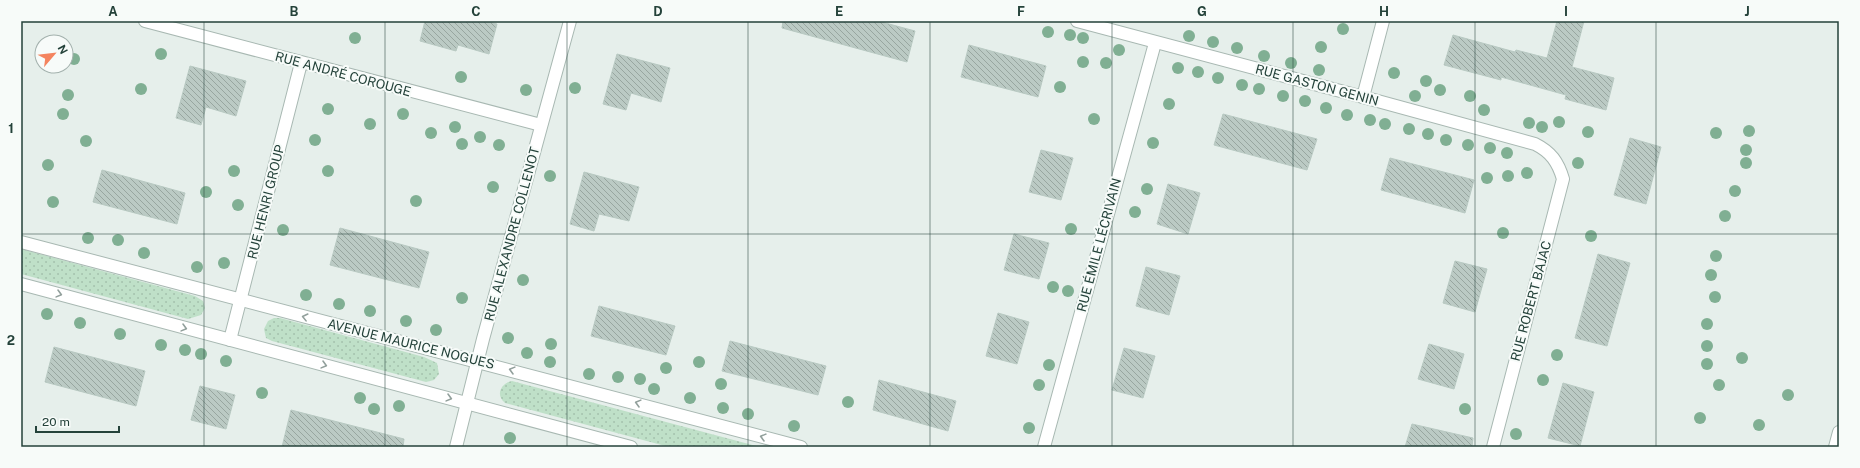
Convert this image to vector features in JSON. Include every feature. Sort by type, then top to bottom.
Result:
[{"type":"street","name":"RUE ANDRÉ COROUGE","points":[[145,21],[541,125]]},
{"type":"street","name":"RUE ALEXANDRE COLLENOT","points":[[456,447],[570,21]]},
{"type":"street","name":"RUE GASTON GENIN","points":[[1077,21],[1535,144],[1544,149],[1553,157]]},
{"type":"street","points":[[1363,97],[1383,21]]},
{"type":"street","name":"RUE ÉMILE LÉCRIVAIN","points":[[1044,447],[1155,42]]},
{"type":"street","name":"RUE HENRI GROUP","points":[[230,340],[301,63]]},
{"type":"street","name":"RUE ROBERT BAJAC","points":[[1493,447],[1563,179],[1559,166],[1553,157]]},
{"type":"street","name":"AVENUE MAURICE NOGUES","points":[[21,242],[801,447]]},
{"type":"street","points":[[21,284],[631,447]]},
{"type":"street","points":[[1835,447],[1839,432]]},
{"type":"green space","points":[[21,249],[195,296],[203,301],[205,308],[201,315],[188,319],[21,274]]},
{"type":"green space","points":[[274,318],[280,318],[424,357],[437,363],[439,374],[434,380],[426,382],[272,341],[266,338],[264,329],[268,321]]},
{"type":"green space","points":[[512,381],[760,447],[669,447],[505,403],[500,396],[500,393],[505,384]]},
{"type":"building","points":[[425,21],[485,21],[497,24],[489,54],[458,45],[456,51],[420,41]]},
{"type":"building","points":[[783,21],[878,21],[915,31],[907,62],[782,28]]},
{"type":"building","points":[[1557,21],[1584,21],[1572,67],[1614,78],[1606,110],[1565,99],[1566,95],[1501,77],[1501,80],[1444,65],[1453,35],[1515,52],[1516,50],[1547,58]]},
{"type":"building","points":[[969,45],[1046,66],[1038,97],[961,77]]},
{"type":"building","points":[[617,54],[670,68],[661,102],[631,93],[626,110],[603,104]]},
{"type":"building","points":[[190,66],[246,81],[236,116],[206,107],[201,125],[176,118]]},
{"type":"building","points":[[1223,114],[1317,139],[1307,170],[1214,145]]},
{"type":"building","points":[[1630,138],[1661,147],[1646,204],[1614,195]]},
{"type":"building","points":[[1041,150],[1073,158],[1061,200],[1029,192]]},
{"type":"building","points":[[1390,158],[1474,180],[1465,213],[1381,190]]},
{"type":"building","points":[[102,170],[185,193],[177,224],[93,202]]},
{"type":"building","points":[[584,172],[639,187],[629,221],[599,214],[594,231],[570,224]]},
{"type":"building","points":[[1168,184],[1200,193],[1188,234],[1157,224]]},
{"type":"building","points":[[340,228],[429,252],[419,288],[330,265]]},
{"type":"building","points":[[1014,234],[1049,243],[1039,279],[1004,270]]},
{"type":"building","points":[[1598,254],[1630,263],[1607,346],[1575,338]]},
{"type":"building","points":[[1455,261],[1487,269],[1475,312],[1443,303]]},
{"type":"building","points":[[1146,267],[1180,276],[1169,315],[1136,306]]},
{"type":"building","points":[[599,306],[675,326],[666,355],[591,336]]},
{"type":"building","points":[[998,313],[1029,322],[1017,364],[986,356]]},
{"type":"building","points":[[730,341],[826,366],[818,395],[722,371]]},
{"type":"building","points":[[1429,344],[1464,354],[1454,389],[1418,379]]},
{"type":"building","points":[[54,347],[145,371],[136,406],[45,382]]},
{"type":"building","points":[[1124,348],[1155,356],[1143,398],[1112,390]]},
{"type":"building","points":[[879,380],[956,401],[948,431],[873,410]]},
{"type":"building","points":[[1563,383],[1594,392],[1580,446],[1548,438]]},
{"type":"building","points":[[200,386],[235,395],[226,429],[191,420]]},
{"type":"building","points":[[291,410],[404,439],[403,447],[282,447]]},
{"type":"building","points":[[1412,424],[1473,438],[1472,447],[1405,447]]}]
